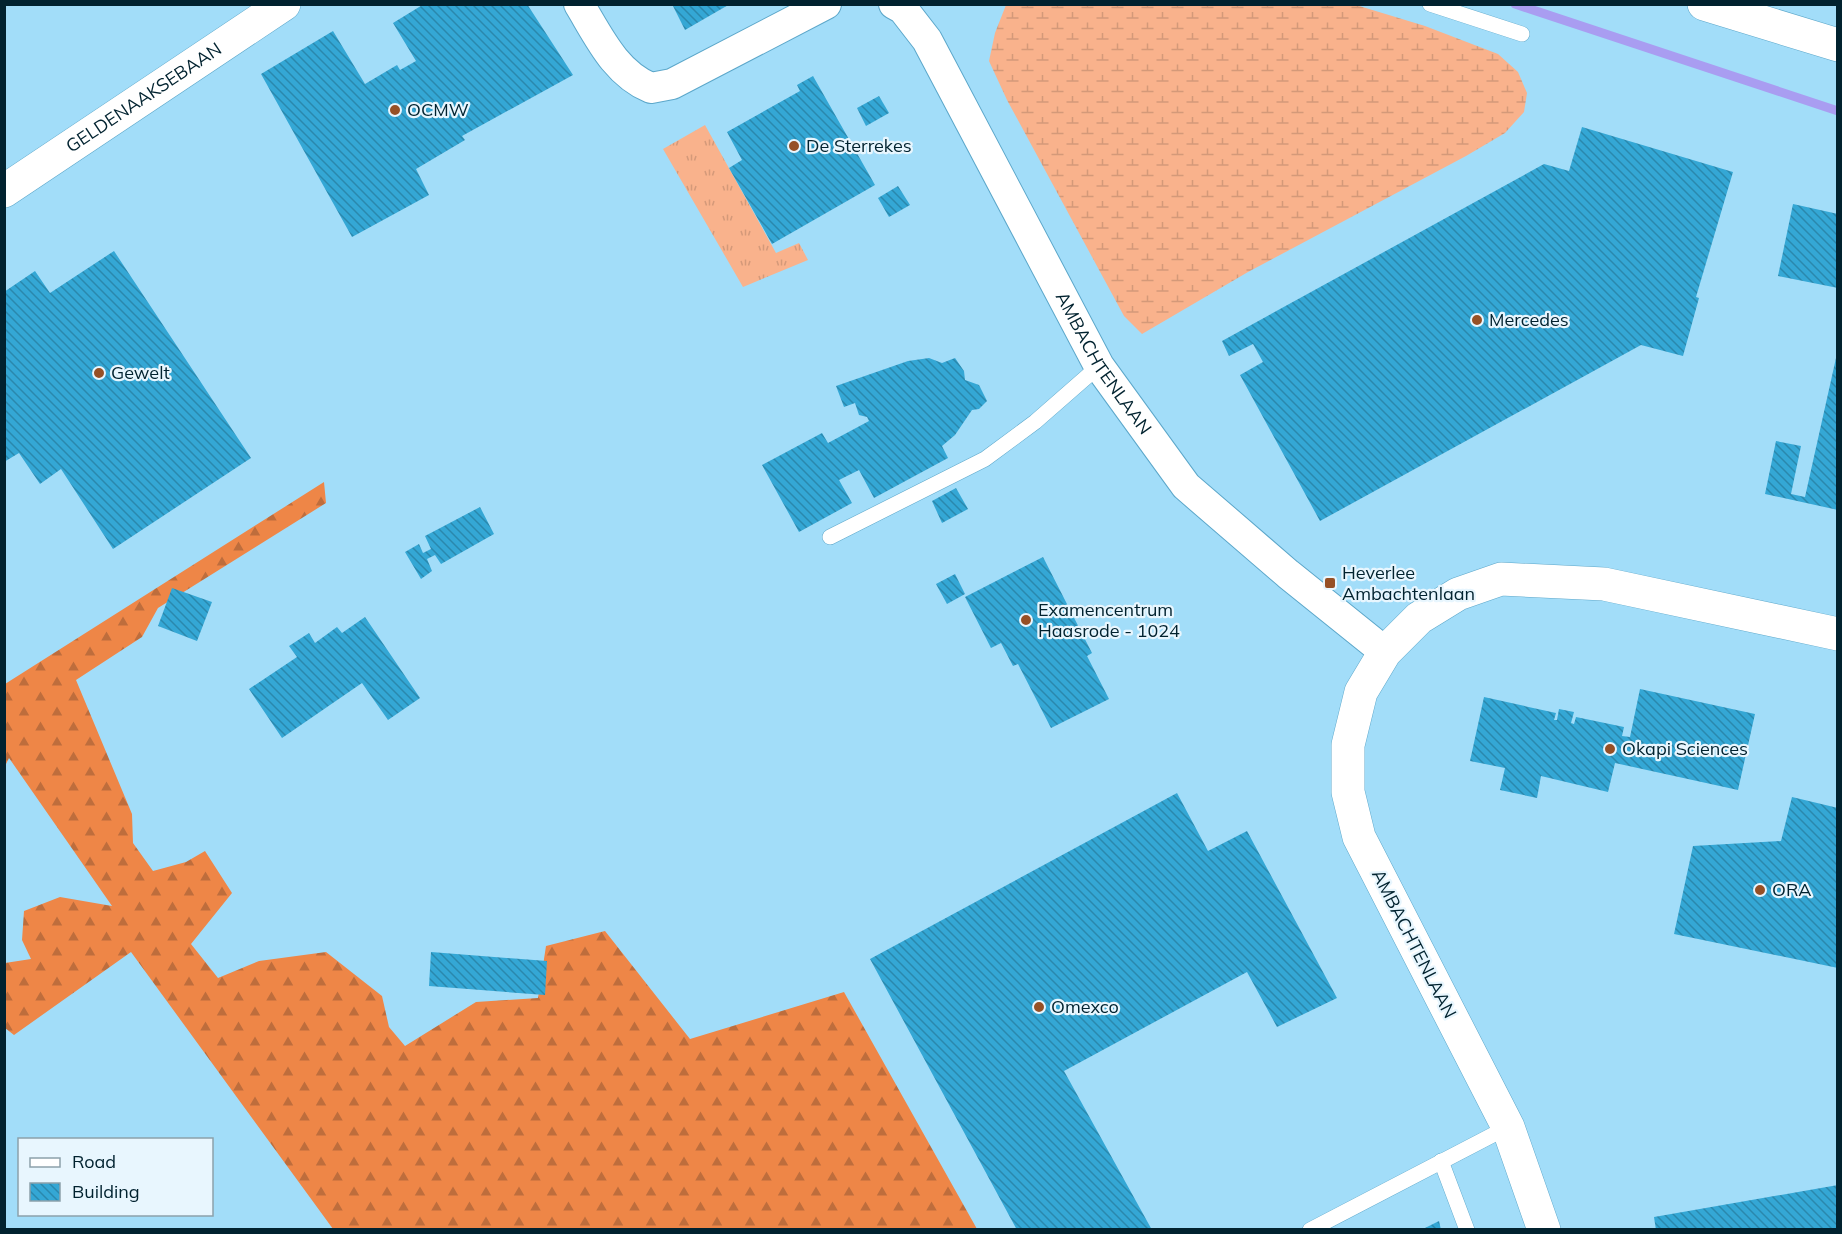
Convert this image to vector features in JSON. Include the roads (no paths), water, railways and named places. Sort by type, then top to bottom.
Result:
[{"type":"main road","name":"GELDENAAKSEBAAN","points":[[4,191],[284,4]]},
{"type":"main road","points":[[1704,4],[1838,45]]},
{"type":"main road","name":"AMBACHTENLAAN","points":[[1544,1230],[1508,1127],[1359,837],[1348,792],[1348,745],[1361,692],[1385,652],[1419,618],[1458,594],[1501,579],[1604,584],[1838,634]]},
{"type":"street","points":[[579,4],[615,62],[627,74],[651,88],[672,84],[826,4]]},
{"type":"street","name":"AMBACHTENLAAN","points":[[901,6],[927,40],[945,71],[1099,366],[1185,486],[1385,652]]},
{"type":"lane","points":[[1430,4],[1522,34]]},
{"type":"lane","points":[[830,537],[985,459],[1035,422],[1099,366]]},
{"type":"lane","points":[[1310,1230],[1508,1127]]},
{"type":"lane","points":[[1441,1161],[1467,1230]]},
{"type":"waterway","points":[[1515,4],[1838,111]]},
{"type":"place","name":"OCMW","points":[[395,110]]},
{"type":"place","name":"De Sterrekes","points":[[794,146]]},
{"type":"place","name":"Mercedes","points":[[1477,320]]},
{"type":"place","name":"Gewelt","points":[[99,373]]},
{"type":"place","name":"Heverlee Ambachtenlaan","points":[[1330,583]]},
{"type":"place","name":"Examencentrum Haasrode - 1024","points":[[1026,620]]},
{"type":"place","name":"Okapi Sciences","points":[[1610,749]]},
{"type":"place","name":"ORA","points":[[1760,890]]},
{"type":"place","name":"Omexco","points":[[1039,1007]]}]
